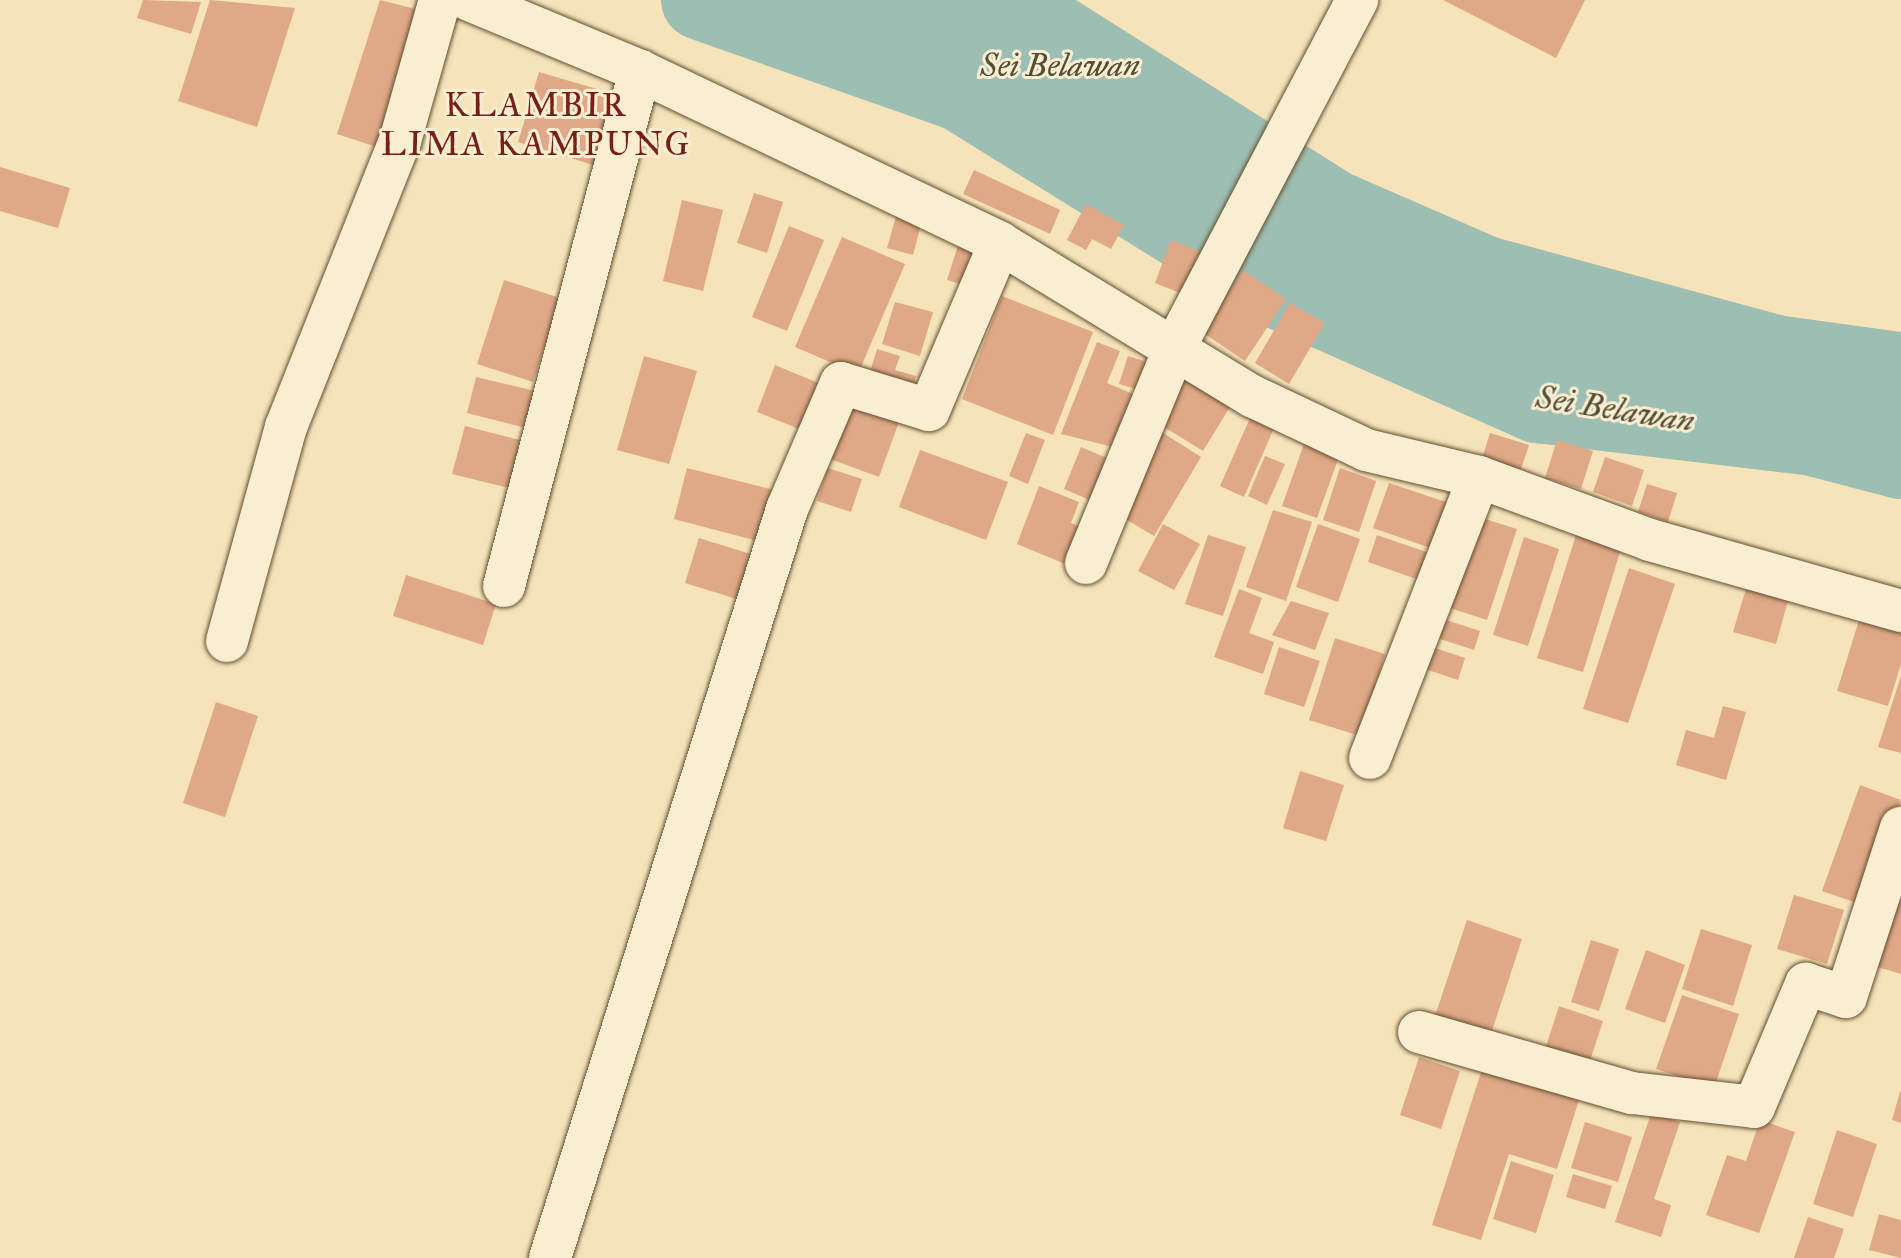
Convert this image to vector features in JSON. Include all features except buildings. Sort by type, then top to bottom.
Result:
[{"type":"street","points":[[227,641],[286,427],[400,141],[440,0]]},
{"type":"street","points":[[469,0],[640,71],[1000,243],[1252,396],[1366,450],[1479,477],[1650,540],[1901,611]]},
{"type":"street","points":[[1086,563],[1175,347],[1224,261],[1357,0]]},
{"type":"street","points":[[504,586],[640,71]]},
{"type":"street","points":[[550,1258],[787,509],[841,383],[929,410],[1000,243]]},
{"type":"street","points":[[1370,758],[1479,477]]},
{"type":"street","points":[[1419,1032],[1632,1093],[1754,1107],[1806,984],[1846,997],[1901,828]]},
{"type":"water","name":"Sei Belawan","points":[[761,0],[1076,0],[1351,174],[1498,238],[1785,316],[1901,332],[1901,450],[1728,424],[1504,356],[1373,300],[1107,155]]},
{"type":"waterway","name":"Sei Belawan","points":[[701,0],[960,91],[1279,289],[1538,403],[1813,436],[1901,459]]},
{"type":"district","name":"KLAMBIR LIMA KAMPUNG","points":[[536,124]]}]
